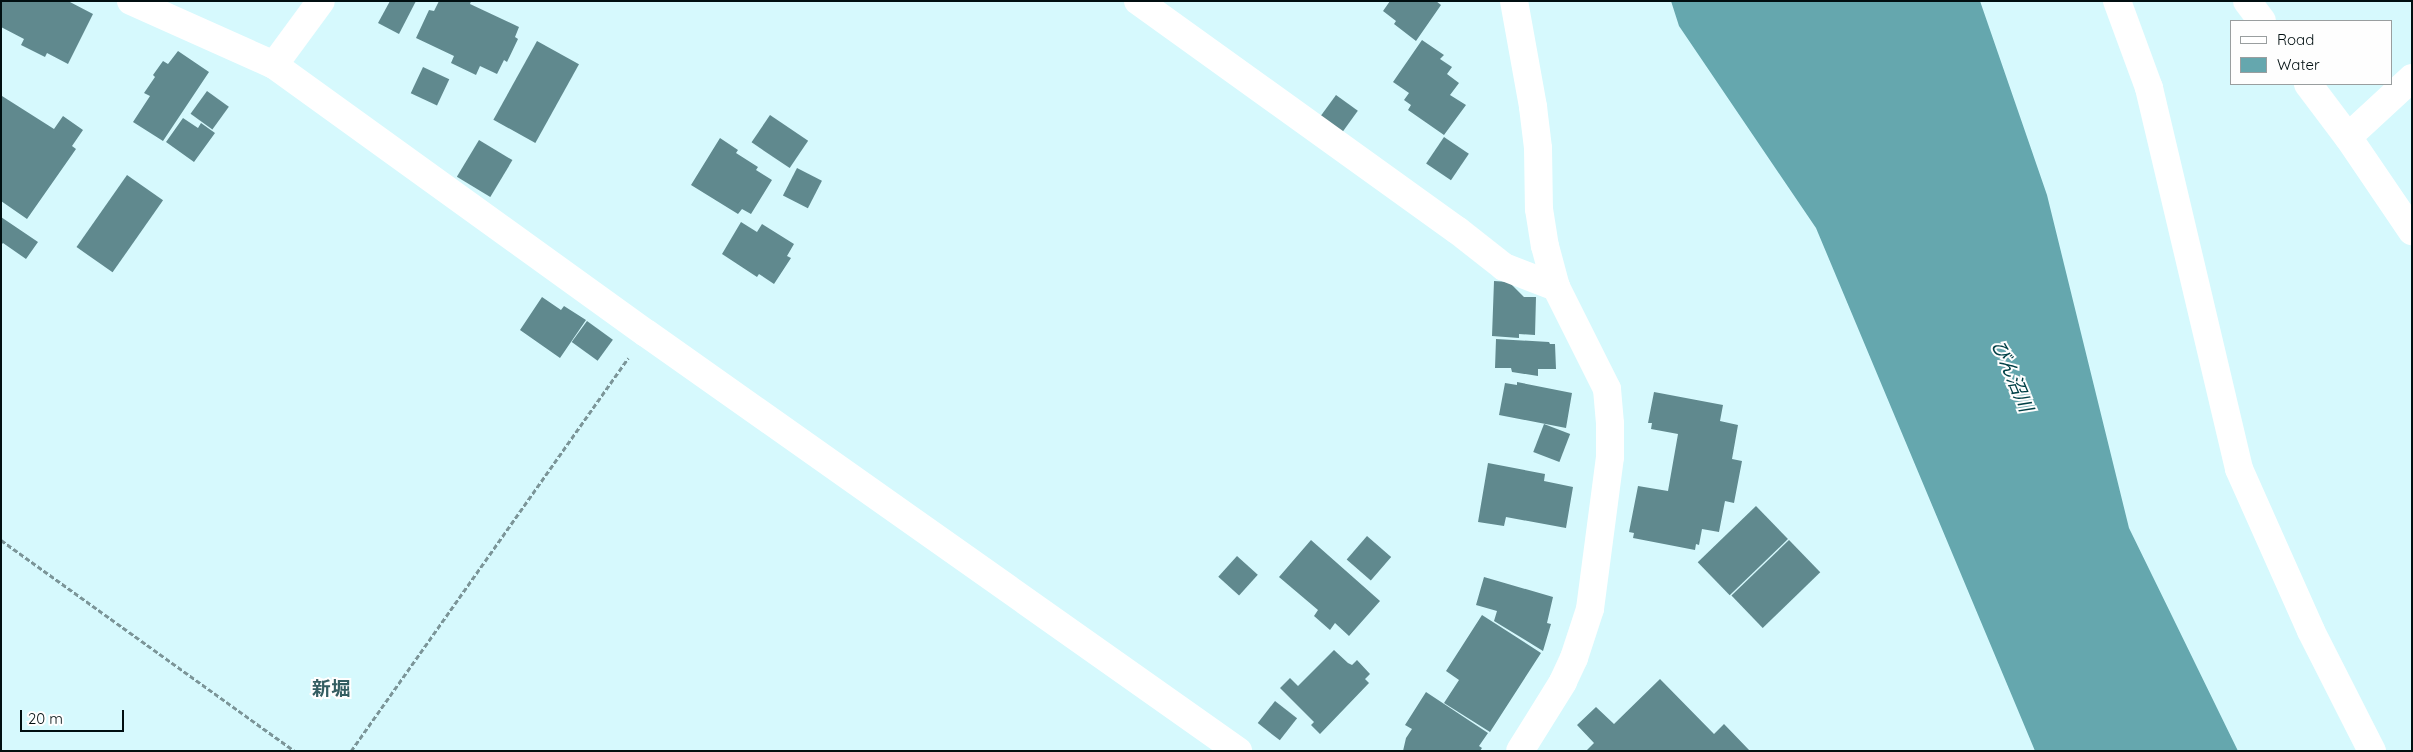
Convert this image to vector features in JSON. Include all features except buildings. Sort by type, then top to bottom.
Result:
[{"type":"street","points":[[131,1],[274,65],[646,333],[1238,751]]},
{"type":"street","points":[[274,65],[321,1]]},
{"type":"street","points":[[1138,1],[1457,230],[1504,267],[1556,287]]},
{"type":"street","points":[[1514,1],[1533,107],[1538,148],[1539,209],[1545,246],[1556,287],[1607,389],[1610,424],[1610,458],[1590,608],[1574,658],[1563,682],[1520,751]]},
{"type":"street","points":[[2117,1],[2149,88],[2238,469],[2311,631],[2372,751]]},
{"type":"street","points":[[2247,1],[2261,20]]},
{"type":"street","points":[[2348,137],[2412,78]]},
{"type":"street","points":[[2309,85],[2348,137],[2412,230]]},
{"type":"path","points":[[351,751],[646,333]]},
{"type":"path","points":[[1,540],[295,751]]},
{"type":"water","name":"びん沼川","points":[[1671,1],[1980,1],[2047,195],[2129,528],[2238,751],[2035,751],[1816,228],[1679,26]]},
{"type":"district","name":"新堀","points":[[331,689]]}]
